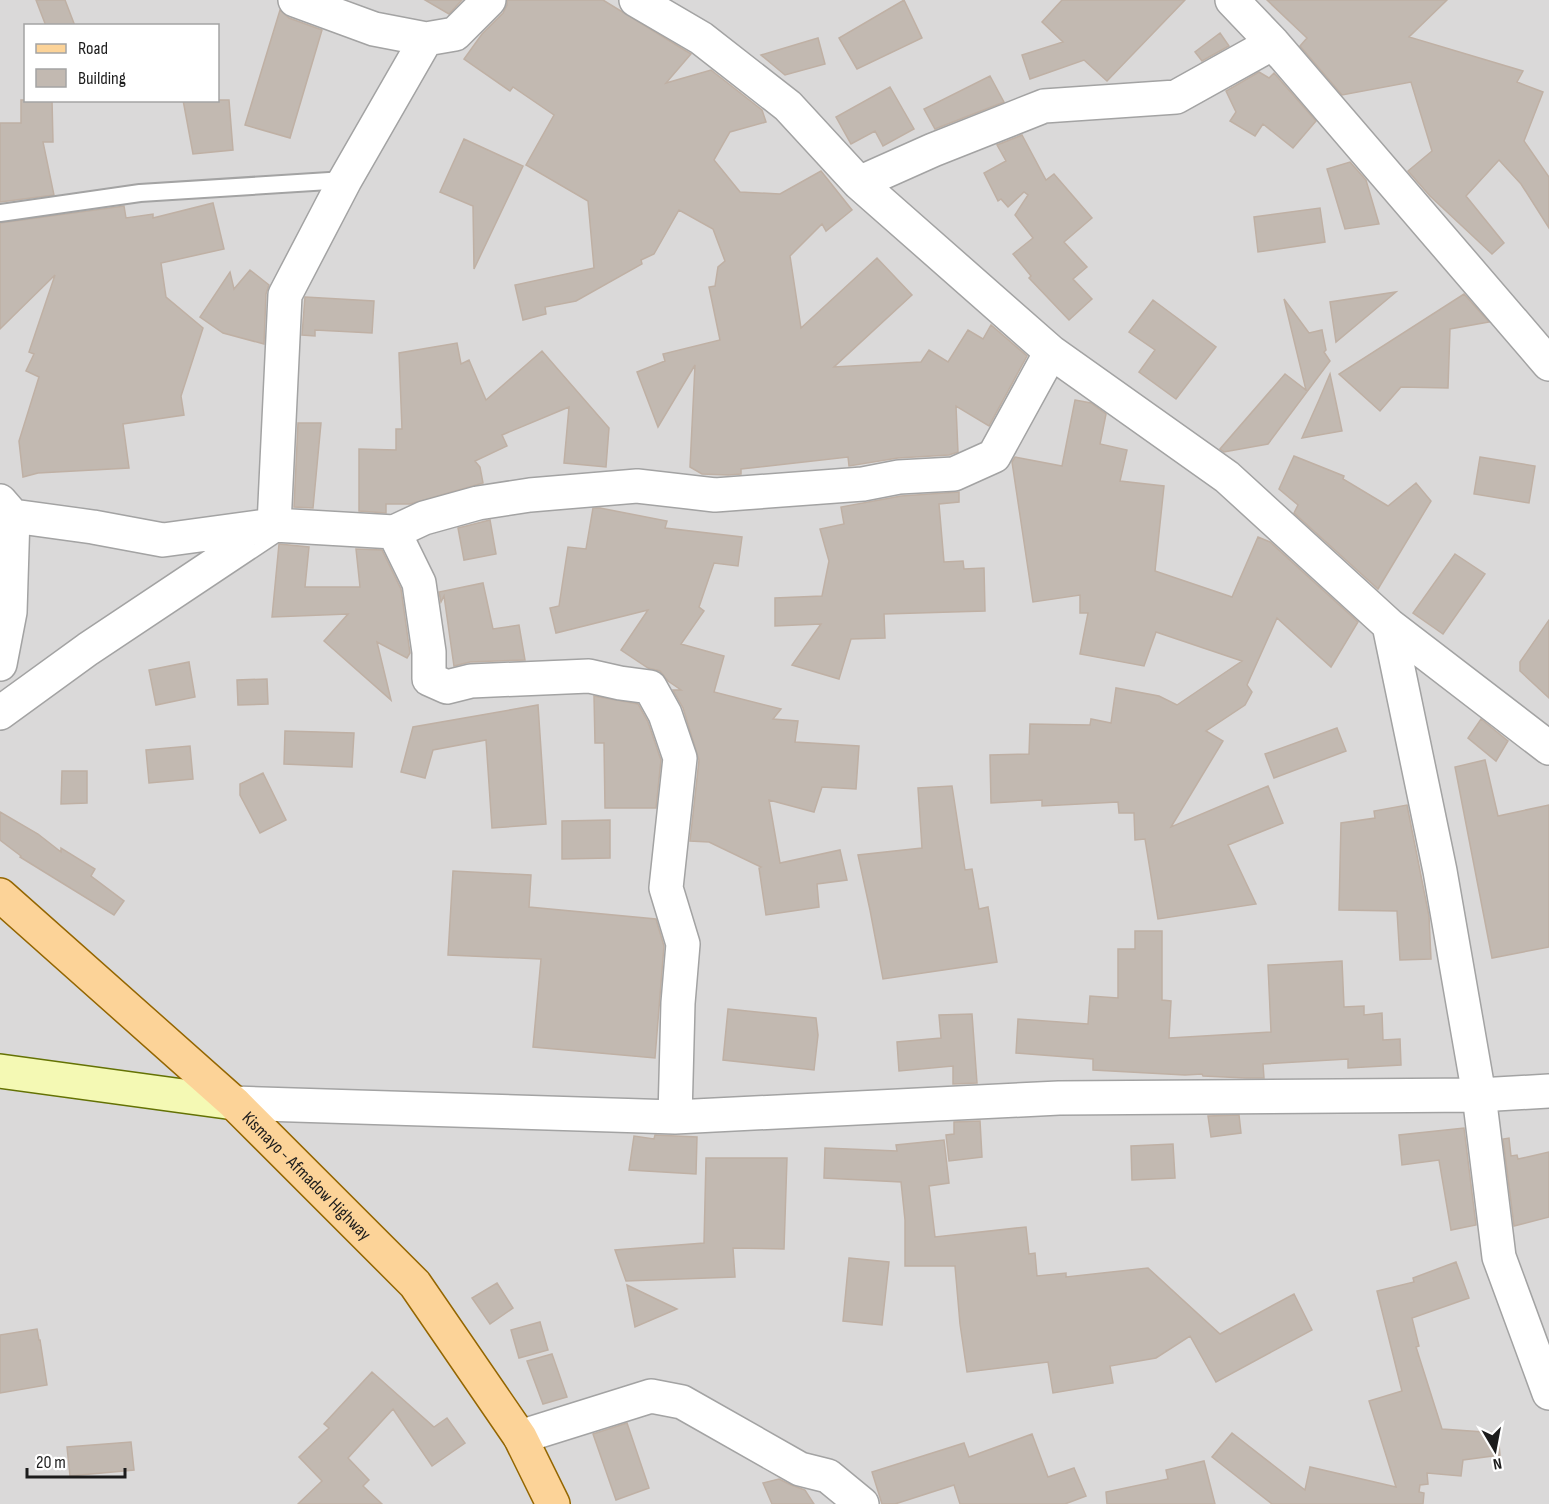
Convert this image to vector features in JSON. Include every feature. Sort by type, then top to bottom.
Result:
[{"type":"main road","name":"Kismayo - Afmadow Highway","points":[[0,896],[234,1103],[415,1284],[520,1437],[553,1504]]},
{"type":"street","points":[[295,0],[374,29],[426,39],[455,34],[489,0]]},
{"type":"street","points":[[636,0],[701,38],[788,106],[859,183],[1051,352],[1227,477],[1389,625],[1549,748]]},
{"type":"street","points":[[1232,0],[1273,43],[1549,364]]},
{"type":"street","points":[[274,525],[285,295],[345,180],[426,39]]},
{"type":"street","points":[[859,183],[933,150],[1044,106],[1176,97],[1273,43]]},
{"type":"street","points":[[0,664],[10,612],[6,509],[163,540],[274,525],[394,532],[424,518],[478,503],[530,495],[637,486],[715,495],[863,484],[899,477],[954,474],[994,456],[1051,352]]},
{"type":"street","points":[[0,713],[88,649],[274,525]]},
{"type":"street","points":[[394,532],[419,583],[429,652],[429,679],[447,687],[471,681],[589,676],[650,687],[665,714],[680,759],[666,888],[683,944],[678,1003],[675,1117]]},
{"type":"street","points":[[1389,625],[1440,871],[1479,1095],[1499,1257],[1549,1393]]},
{"type":"street","points":[[0,1071],[234,1103],[675,1117],[1059,1098],[1479,1095],[1549,1091]]},
{"type":"street","points":[[520,1437],[651,1396],[682,1402],[800,1469],[828,1476],[862,1504]]},
{"type":"lane","points":[[0,213],[140,193],[345,180]]},
{"type":"shaded area","points":[[0,0],[1549,0],[1549,1504],[0,1504]]},
{"type":"building","points":[[36,0],[65,0],[74,24],[45,24]]},
{"type":"building","points":[[425,0],[462,0],[449,14]]},
{"type":"building","points":[[507,0],[603,0],[691,54],[666,83],[711,70],[762,110],[766,122],[730,132],[714,160],[740,192],[780,194],[821,171],[852,210],[826,231],[822,224],[790,256],[801,328],[877,258],[912,295],[834,367],[921,362],[929,350],[948,362],[968,330],[983,339],[991,325],[1027,356],[989,426],[956,406],[958,452],[949,455],[898,458],[849,466],[848,457],[741,469],[741,474],[728,475],[702,474],[690,467],[695,365],[658,427],[637,372],[665,361],[663,354],[720,340],[709,287],[715,286],[718,267],[725,261],[713,229],[679,210],[654,254],[641,260],[642,264],[576,301],[545,307],[546,314],[523,320],[515,285],[594,268],[588,201],[526,165],[554,115],[513,87],[510,91],[464,59],[482,34],[503,13]]},
{"type":"building","points":[[904,0],[922,38],[857,69],[839,38]]},
{"type":"building","points":[[1062,0],[1185,0],[1107,81],[1084,60],[1030,79],[1022,55],[1063,42],[1042,22]]},
{"type":"building","points":[[1267,0],[1447,0],[1409,37],[1523,71],[1517,82],[1543,92],[1524,141],[1549,177],[1549,228],[1521,184],[1499,160],[1466,196],[1504,243],[1492,254],[1430,196],[1408,171],[1432,151],[1411,82],[1342,95],[1300,46],[1307,38]]},
{"type":"building","points":[[280,10],[289,18],[322,30],[290,138],[245,125]]},
{"type":"building","points":[[1220,33],[1229,46],[1202,61],[1195,52]]},
{"type":"building","points":[[818,38],[825,64],[785,75],[761,55]]},
{"type":"building","points":[[1259,72],[1269,78],[1274,73],[1316,121],[1293,148],[1263,124],[1255,136],[1230,121],[1236,112],[1226,91]]},
{"type":"building","points":[[990,76],[1004,102],[935,129],[924,109]]},
{"type":"building","points":[[890,87],[914,129],[883,146],[875,131],[851,144],[836,117]]},
{"type":"building","points":[[21,100],[24,102],[52,102],[53,142],[43,142],[54,195],[0,202],[0,123],[21,123]]},
{"type":"building","points":[[229,100],[233,150],[193,154],[183,102]]},
{"type":"building","points":[[1022,135],[1046,180],[1054,174],[1092,218],[1064,242],[1087,267],[1073,279],[1092,299],[1069,320],[1029,278],[1031,276],[1013,254],[1033,238],[1015,215],[1028,195],[1024,192],[1008,207],[1001,199],[998,201],[984,173],[1006,161],[997,145]]},
{"type":"building","points":[[464,139],[523,166],[474,269],[473,206],[440,192]]},
{"type":"building","points":[[1350,162],[1366,180],[1379,224],[1345,229],[1327,169]]},
{"type":"building","points":[[213,203],[224,249],[161,263],[166,297],[203,328],[181,396],[184,415],[123,424],[129,468],[38,473],[23,477],[19,441],[39,377],[26,371],[34,354],[29,352],[55,275],[0,329],[0,223],[124,206],[126,218],[153,214],[153,218]]},
{"type":"building","points":[[1320,208],[1325,242],[1258,252],[1254,217]]},
{"type":"building","points":[[250,270],[269,285],[266,294],[264,344],[223,333],[200,317],[230,272],[234,289]]},
{"type":"building","points":[[1396,292],[1336,342],[1330,302]]},
{"type":"building","points":[[1464,294],[1489,322],[1450,329],[1448,388],[1401,387],[1380,411],[1339,374]]},
{"type":"building","points":[[305,297],[374,301],[372,333],[315,330],[315,336],[302,335]]},
{"type":"building","points":[[1284,299],[1309,333],[1322,330],[1326,350],[1324,352],[1330,361],[1268,444],[1224,452],[1220,449],[1285,374],[1306,390]]},
{"type":"building","points":[[1153,300],[1216,347],[1176,399],[1139,372],[1155,350],[1129,332]]},
{"type":"building","points":[[457,343],[461,364],[469,360],[486,400],[542,351],[609,428],[606,467],[564,463],[569,407],[502,435],[507,446],[475,461],[480,467],[483,483],[410,504],[386,504],[386,513],[359,511],[359,449],[396,450],[396,429],[402,429],[399,353]]},
{"type":"building","points":[[1330,374],[1342,431],[1302,438],[1319,400]]},
{"type":"building","points":[[1075,400],[1091,403],[1106,414],[1100,444],[1127,450],[1120,481],[1164,486],[1155,571],[1232,597],[1258,537],[1270,542],[1358,622],[1331,667],[1277,618],[1247,685],[1252,692],[1245,705],[1206,731],[1223,741],[1171,827],[1268,786],[1283,823],[1228,845],[1256,904],[1158,919],[1145,839],[1135,840],[1134,813],[1119,813],[1118,802],[1042,806],[1042,800],[991,803],[990,755],[1029,754],[1030,724],[1090,725],[1091,719],[1111,723],[1116,688],[1159,696],[1177,705],[1242,661],[1156,632],[1144,666],[1080,654],[1088,613],[1080,613],[1080,595],[1033,602],[1012,462],[1015,457],[1062,466]]},
{"type":"building","points":[[298,423],[321,423],[313,508],[294,507]]},
{"type":"building","points":[[1294,456],[1344,476],[1343,479],[1388,506],[1416,483],[1431,501],[1378,589],[1294,513],[1298,505],[1279,489]]},
{"type":"building","points":[[1480,457],[1535,466],[1529,503],[1474,494]]},
{"type":"building","points":[[959,492],[959,502],[939,504],[944,562],[963,561],[964,569],[984,568],[985,611],[884,614],[885,638],[851,639],[839,679],[792,665],[821,624],[775,626],[775,598],[822,596],[829,561],[820,529],[844,524],[841,507],[901,496]]},
{"type":"building","points":[[593,508],[667,521],[665,528],[742,537],[738,566],[714,563],[699,607],[704,611],[681,644],[724,656],[714,692],[781,709],[773,719],[798,721],[795,742],[859,746],[856,789],[822,787],[814,812],[769,800],[780,863],[840,850],[847,880],[817,884],[819,907],[766,915],[759,868],[761,867],[709,842],[690,841],[699,760],[683,708],[673,690],[681,690],[668,681],[660,671],[648,668],[621,650],[648,610],[556,633],[550,608],[559,606],[568,547],[586,549]]},
{"type":"building","points":[[490,520],[496,554],[464,560],[458,528]]},
{"type":"building","points":[[279,544],[309,547],[305,587],[360,587],[356,549],[382,550],[401,589],[410,653],[407,658],[377,642],[391,700],[324,641],[348,614],[272,617]]},
{"type":"building","points":[[1455,554],[1485,574],[1443,634],[1413,613]]},
{"type":"building","points":[[483,583],[493,629],[519,625],[525,660],[470,662],[454,666],[444,596],[441,602],[439,592]]},
{"type":"building","points":[[1549,620],[1549,698],[1520,671],[1520,662]]},
{"type":"building","points":[[189,662],[195,697],[156,705],[149,670]]},
{"type":"building","points":[[267,679],[268,704],[238,705],[237,680]]},
{"type":"building","points":[[594,696],[638,704],[648,722],[661,760],[656,808],[605,808],[604,743],[595,743]]},
{"type":"building","points":[[538,705],[546,824],[492,828],[486,740],[433,750],[425,778],[401,772],[413,727]]},
{"type":"building","points":[[1481,719],[1508,741],[1496,761],[1468,738]]},
{"type":"building","points":[[1337,728],[1346,751],[1274,778],[1265,754]]},
{"type":"building","points":[[285,731],[354,733],[352,767],[284,764]]},
{"type":"building","points":[[190,746],[193,779],[149,783],[146,750]]},
{"type":"building","points":[[1485,760],[1498,816],[1549,805],[1549,947],[1492,958],[1455,767]]},
{"type":"building","points":[[62,771],[87,771],[87,803],[61,804]]},
{"type":"building","points":[[263,773],[286,820],[260,833],[240,795],[240,784]]},
{"type":"building","points":[[952,786],[965,870],[972,869],[979,909],[988,907],[997,962],[883,979],[858,855],[922,848],[918,788]]},
{"type":"building","points":[[1407,805],[1429,916],[1431,959],[1400,960],[1397,911],[1339,910],[1341,823],[1375,818],[1374,811]]},
{"type":"building","points":[[0,812],[38,834],[61,852],[61,848],[95,869],[91,876],[124,901],[114,915],[20,857],[0,840]]},
{"type":"building","points":[[610,820],[610,858],[562,859],[562,821]]},
{"type":"building","points":[[453,871],[531,875],[529,907],[656,919],[664,946],[655,1058],[533,1047],[541,959],[448,955]]},
{"type":"building","points":[[1135,931],[1162,931],[1162,1000],[1171,1001],[1169,1038],[1271,1032],[1268,965],[1342,961],[1344,1007],[1364,1006],[1364,1015],[1382,1013],[1383,1040],[1400,1039],[1401,1065],[1348,1068],[1348,1059],[1263,1064],[1264,1078],[1246,1078],[1093,1070],[1093,1059],[1016,1053],[1018,1019],[1088,1024],[1090,996],[1118,998],[1118,949],[1135,949]]},
{"type":"building","points":[[728,1009],[816,1018],[818,1035],[814,1070],[723,1060]]},
{"type":"building","points":[[972,1014],[977,1083],[953,1084],[953,1066],[899,1071],[897,1042],[941,1038],[939,1015]]},
{"type":"building","points":[[1239,1115],[1241,1133],[1211,1137],[1208,1116]]},
{"type":"building","points":[[980,1121],[982,1157],[949,1161],[946,1135],[954,1134],[954,1122]]},
{"type":"building","points":[[1464,1128],[1476,1225],[1451,1230],[1439,1160],[1402,1165],[1399,1135]]},
{"type":"building","points":[[655,1135],[697,1137],[696,1174],[629,1170],[634,1136],[654,1139]]},
{"type":"building","points":[[1509,1138],[1511,1156],[1517,1155],[1518,1159],[1549,1152],[1549,1217],[1514,1226],[1503,1139]]},
{"type":"building","points":[[944,1140],[949,1183],[929,1186],[935,1237],[1026,1227],[1029,1254],[1035,1253],[1037,1276],[1066,1273],[1066,1277],[1148,1268],[1220,1334],[1294,1294],[1312,1330],[1216,1382],[1190,1336],[1156,1358],[1110,1366],[1113,1383],[1053,1393],[1048,1362],[967,1372],[955,1266],[905,1266],[905,1220],[901,1182],[824,1178],[825,1148],[897,1151],[896,1145]]},
{"type":"building","points":[[1173,1144],[1175,1178],[1132,1180],[1131,1146]]},
{"type":"building","points":[[706,1158],[787,1158],[784,1249],[733,1248],[735,1277],[626,1281],[615,1250],[704,1243]]},
{"type":"building","points":[[849,1258],[889,1262],[882,1325],[843,1321]]},
{"type":"building","points":[[1456,1262],[1469,1298],[1412,1318],[1419,1346],[1416,1347],[1442,1429],[1498,1433],[1500,1455],[1463,1460],[1461,1476],[1427,1473],[1428,1484],[1420,1485],[1419,1492],[1424,1493],[1423,1504],[1272,1504],[1212,1457],[1232,1433],[1305,1490],[1310,1467],[1396,1487],[1369,1401],[1402,1391],[1377,1291],[1414,1282],[1413,1278]]},
{"type":"building","points":[[497,1283],[513,1308],[490,1324],[472,1298]]},
{"type":"building","points":[[627,1285],[677,1309],[635,1327]]},
{"type":"building","points":[[540,1322],[548,1350],[519,1358],[511,1330]]},
{"type":"building","points":[[37,1329],[47,1385],[0,1393],[0,1335]]},
{"type":"building","points":[[552,1354],[567,1397],[543,1404],[527,1361]]},
{"type":"building","points":[[372,1372],[434,1427],[447,1418],[465,1443],[432,1466],[393,1409],[348,1458],[369,1480],[363,1486],[382,1504],[298,1504],[322,1481],[299,1457],[329,1428],[324,1424]]},
{"type":"building","points":[[627,1423],[649,1488],[616,1500],[593,1434]]},
{"type":"building","points":[[1032,1434],[1048,1477],[1074,1468],[1086,1496],[1065,1504],[960,1504],[954,1485],[895,1504],[882,1504],[872,1472],[964,1443],[969,1457]]},
{"type":"building","points":[[131,1442],[134,1470],[70,1476],[67,1447]]},
{"type":"building","points":[[1204,1461],[1215,1504],[1107,1504],[1106,1492],[1168,1479],[1166,1470]]},
{"type":"building","points":[[779,1479],[805,1490],[814,1504],[772,1504],[763,1483]]}]
